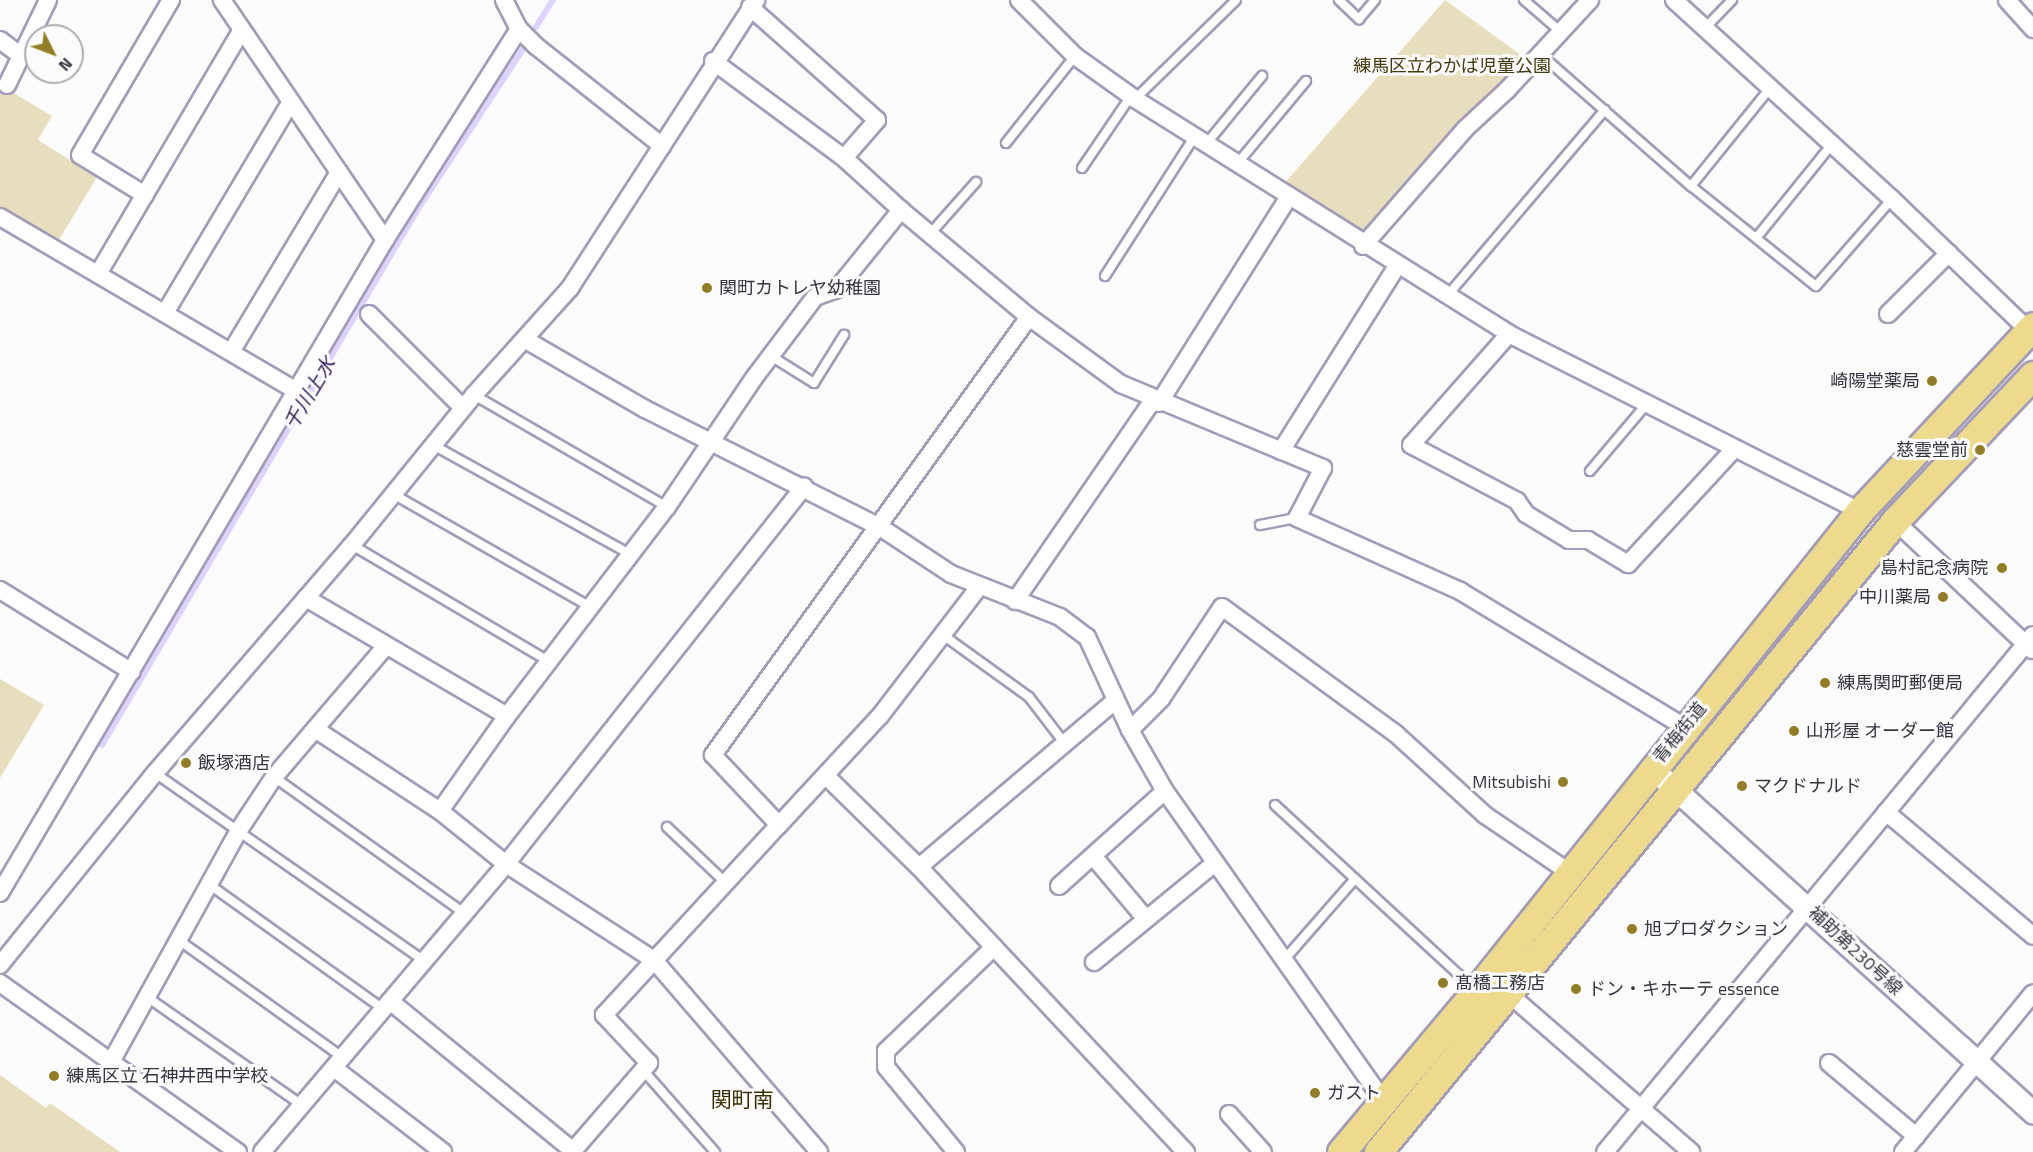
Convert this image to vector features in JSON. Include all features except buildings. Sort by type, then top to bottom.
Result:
[{"type":"main road","name":"青梅街道","points":[[1341,1152],[1476,991],[1860,511],[2031,329]]},
{"type":"main road","name":"青梅街道","points":[[1378,1152],[1510,995],[1895,521],[2033,375]]},
{"type":"street","points":[[6,85],[48,0]]},
{"type":"street","points":[[145,195],[80,156],[171,0]]},
{"type":"street","points":[[222,0],[385,240]]},
{"type":"street","points":[[504,0],[519,29],[662,146]]},
{"type":"street","points":[[1019,0],[1075,56],[1133,98],[1363,246],[1509,334],[1645,406],[1860,511]]},
{"type":"street","points":[[1363,246],[1465,129],[1590,0]]},
{"type":"street","points":[[1674,0],[2031,329]]},
{"type":"street","points":[[2007,0],[2033,29]]},
{"type":"street","points":[[0,965],[155,773],[352,545],[469,402],[570,288],[714,61],[753,4],[877,120],[844,158]]},
{"type":"street","points":[[0,893],[385,240],[519,29]]},
{"type":"street","points":[[98,274],[242,30]]},
{"type":"street","points":[[0,40],[20,55]]},
{"type":"street","points":[[714,61],[844,158],[929,235],[1029,317],[1120,384],[1156,402],[1323,468],[1297,518],[1460,591],[1685,727]]},
{"type":"street","points":[[165,313],[291,102]]},
{"type":"street","points":[[231,352],[339,172]]},
{"type":"street","points":[[1015,601],[1156,402],[1288,198]]},
{"type":"street","points":[[440,811],[507,716],[667,507],[714,442],[771,356],[815,297],[837,289],[901,210]]},
{"type":"street","points":[[0,217],[295,390]]},
{"type":"street","points":[[1888,314],[1949,253]]},
{"type":"street","points":[[1281,451],[1397,266]]},
{"type":"street","points":[[369,314],[469,402]]},
{"type":"street","points":[[779,825],[713,755],[880,527],[1029,317]]},
{"type":"street","points":[[1509,334],[1411,445],[1517,501],[1526,514],[1569,540],[1588,540],[1628,564],[1734,449]]},
{"type":"street","points":[[526,340],[645,409],[804,486],[880,527],[951,574],[979,587],[1060,617],[1087,637],[1130,730],[1165,791],[1384,1102]]},
{"type":"street","points":[[262,1152],[506,864],[804,486]]},
{"type":"street","points":[[1605,1152],[1886,812],[2030,643],[1895,521]]},
{"type":"street","points":[[387,1005],[573,1152],[649,1063],[604,1015],[880,716],[979,587]]},
{"type":"street","points":[[0,590],[132,672]]},
{"type":"street","points":[[306,598],[507,716]]},
{"type":"street","points":[[1130,730],[1161,699],[1222,607],[1396,734],[1485,815],[1569,872]]},
{"type":"street","points":[[111,1062],[180,941],[239,830],[274,777],[386,646]]},
{"type":"street","points":[[919,867],[1116,700]]},
{"type":"street","points":[[315,729],[440,811],[506,864],[654,960],[819,1152]]},
{"type":"street","name":"補助第230号線","points":[[1652,769],[2033,1113]]},
{"type":"street","points":[[826,776],[919,867],[1186,1152]]},
{"type":"street","points":[[1059,886],[1165,791]]},
{"type":"street","points":[[1886,812],[2033,936]]},
{"type":"street","points":[[1093,856],[1146,919]]},
{"type":"street","points":[[1094,962],[1215,863]]},
{"type":"street","points":[[956,1152],[886,1067],[886,1051],[994,947]]},
{"type":"street","points":[[0,983],[238,1152]]},
{"type":"street","points":[[1903,1152],[2033,993]]},
{"type":"street","points":[[1510,995],[1691,1152]]},
{"type":"street","points":[[338,1062],[443,1152]]},
{"type":"street","points":[[1829,1063],[1916,1137]]},
{"type":"street","points":[[1229,1114],[1263,1152]]},
{"type":"lane","points":[[1082,168],[1133,98],[1236,0]]},
{"type":"lane","points":[[1340,0],[1359,19],[1375,0]]},
{"type":"lane","points":[[1524,0],[1561,32]]},
{"type":"lane","points":[[1705,28],[1732,0]]},
{"type":"lane","points":[[1540,54],[1691,186],[1816,286],[1892,199]]},
{"type":"lane","points":[[1006,143],[1075,56]]},
{"type":"lane","points":[[1106,276],[1201,140],[1262,76]]},
{"type":"lane","points":[[1237,164],[1306,81]]},
{"type":"lane","points":[[1691,186],[1770,88]]},
{"type":"lane","points":[[1447,296],[1605,110]]},
{"type":"lane","points":[[1757,237],[1832,144]]},
{"type":"lane","points":[[929,235],[976,182]]},
{"type":"lane","points":[[771,356],[814,383],[844,335]]},
{"type":"lane","points":[[469,402],[667,507]]},
{"type":"lane","points":[[1590,471],[1645,406]]},
{"type":"lane","points":[[433,445],[630,554]]},
{"type":"lane","points":[[392,494],[590,606]]},
{"type":"lane","points":[[1260,525],[1297,518]]},
{"type":"lane","points":[[352,545],[548,662]]},
{"type":"lane","points":[[943,635],[1029,697],[1065,744]]},
{"type":"lane","points":[[155,773],[424,961]]},
{"type":"lane","points":[[274,777],[464,913]]},
{"type":"lane","points":[[1275,805],[1476,991]]},
{"type":"lane","points":[[667,827],[726,884]]},
{"type":"lane","points":[[1284,960],[1355,879]]},
{"type":"lane","points":[[210,885],[387,1005]]},
{"type":"lane","points":[[180,941],[338,1062]]},
{"type":"lane","points":[[147,997],[303,1105]]},
{"type":"lane","points":[[643,1070],[715,1152]]},
{"type":"green space","name":"練馬区立わかば児童公園","points":[[1445,0],[1525,58],[1362,236],[1282,186]]},
{"type":"green space","points":[[0,85],[52,116],[38,140],[97,177],[57,243],[0,216]]},
{"type":"green space","points":[[0,679],[44,705],[0,778]]},
{"type":"green space","points":[[0,1075],[46,1108],[50,1103],[120,1152],[0,1152]]},
{"type":"waterway","name":"千川上水","points":[[536,27],[553,0]]},
{"type":"waterway","name":"千川上水","points":[[102,745],[418,209],[525,46]]},
{"type":"place","name":"関町カトレヤ幼稚園","points":[[707,288]]},
{"type":"place","name":"崎陽堂薬局","points":[[1932,381]]},
{"type":"place","name":"慈雲堂前","points":[[1980,450]]},
{"type":"place","name":"島村記念病院","points":[[2002,568]]},
{"type":"place","name":"中川薬局","points":[[1943,597]]},
{"type":"place","name":"練馬関町郵便局","points":[[1825,683]]},
{"type":"place","name":"山形屋 オーダー館","points":[[1794,731]]},
{"type":"place","name":"飯塚酒店","points":[[186,763]]},
{"type":"place","name":"Mitsubishi","points":[[1563,782]]},
{"type":"place","name":"マクドナルド","points":[[1742,786]]},
{"type":"place","name":"旭プロダクション","points":[[1632,929]]},
{"type":"place","name":"髙橋工務店","points":[[1443,983]]},
{"type":"place","name":"ドン・キホーテ essence","points":[[1576,989]]},
{"type":"place","name":"練馬区立 石神井西中学校","points":[[54,1076]]},
{"type":"place","name":"ガスト","points":[[1315,1093]]},
{"type":"district","name":"関町南","points":[[742,1099]]}]
